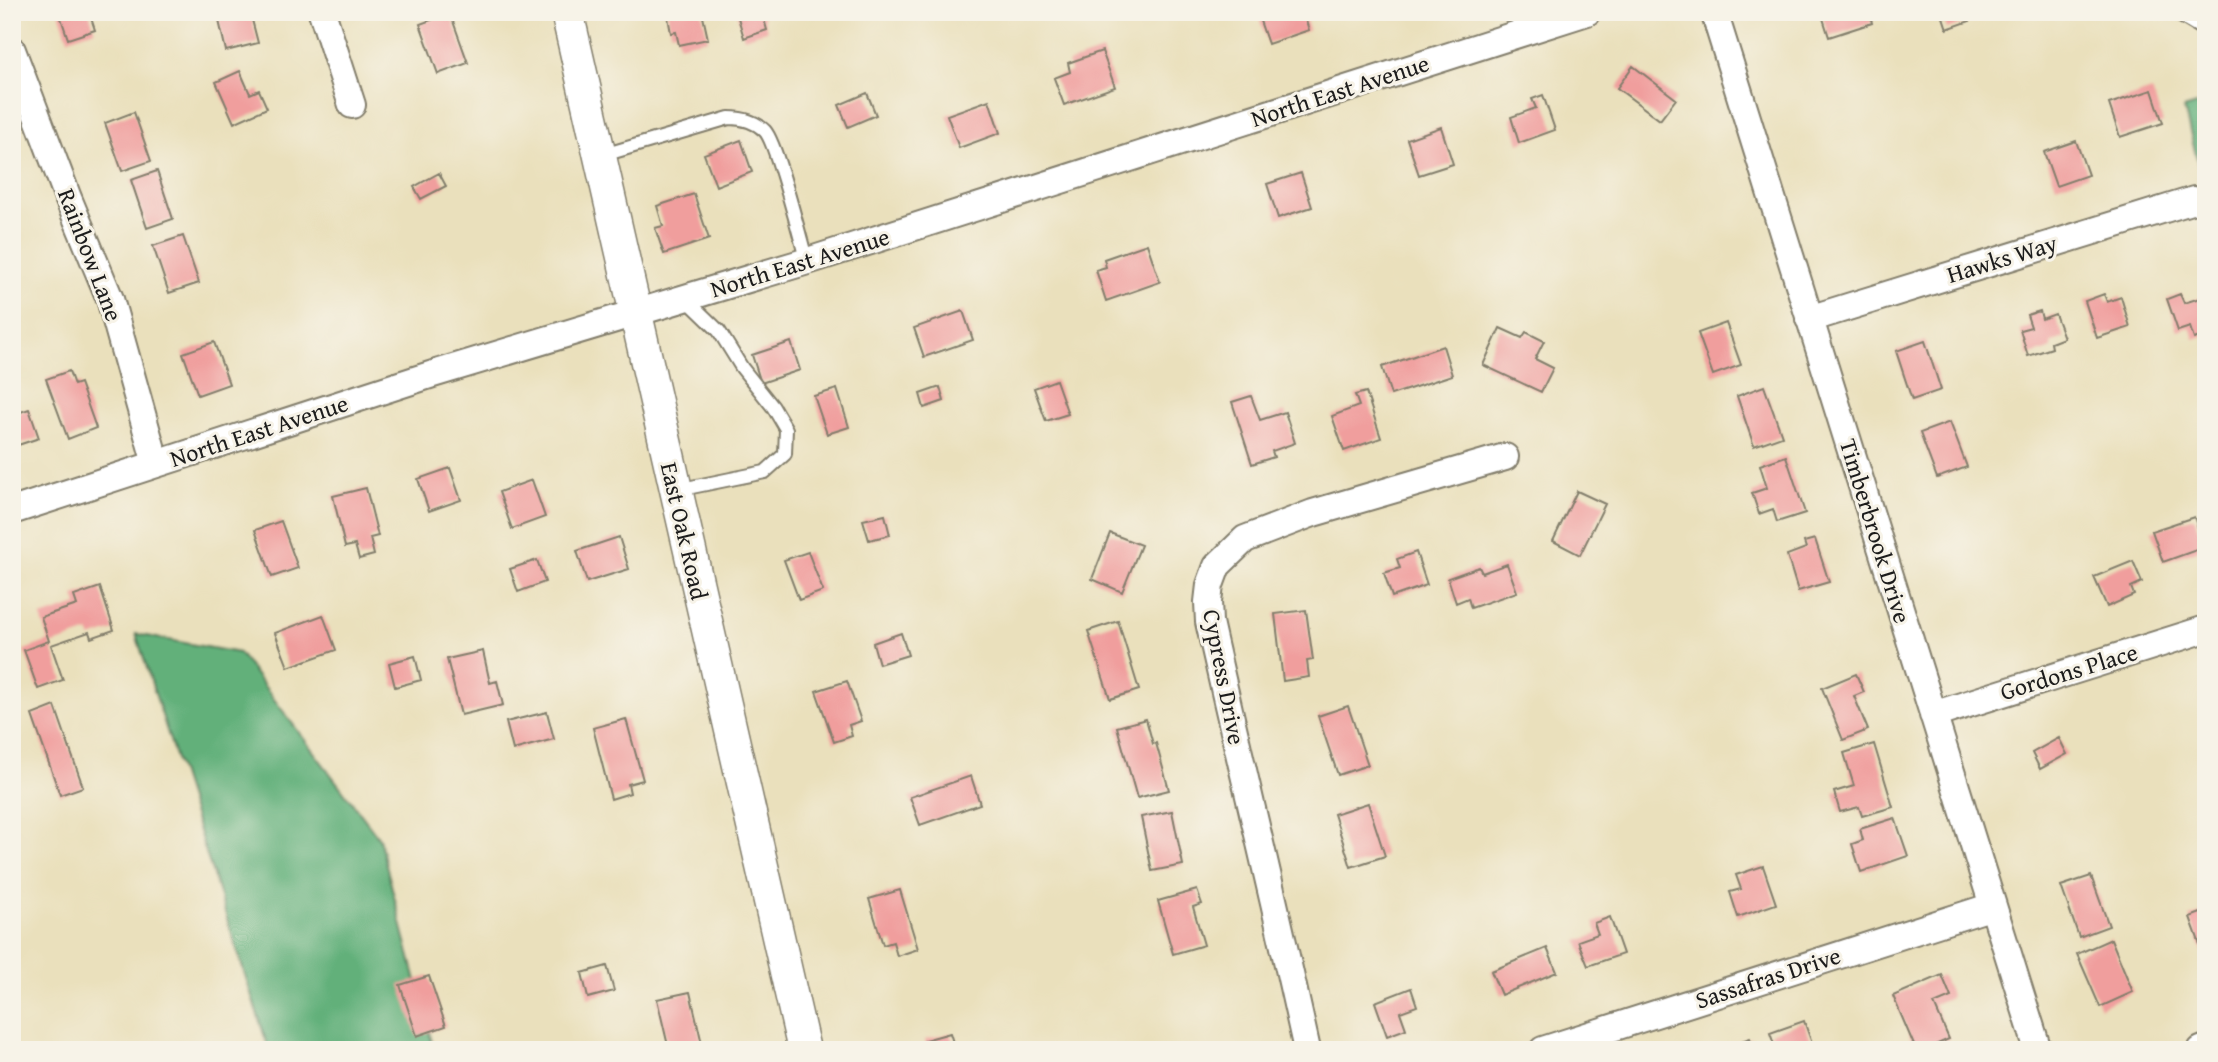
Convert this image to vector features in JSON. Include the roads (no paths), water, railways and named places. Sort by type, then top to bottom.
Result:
[{"type":"street","points":[[322,12],[352,105]]},
{"type":"street","name":"East Oak Road","points":[[566,12],[804,1050]]},
{"type":"street","name":"North East Avenue","points":[[12,511],[433,374],[807,262],[1587,12]]},
{"type":"street","name":"Timberbrook Drive","points":[[1714,12],[2038,1050]]},
{"type":"street","name":"Rainbow Lane","points":[[12,50],[110,299],[156,464]]},
{"type":"street","name":"Hawks Way","points":[[1809,319],[2194,200]]},
{"type":"street","name":"Cypress Drive","points":[[1307,1050],[1209,622],[1210,585],[1217,566],[1235,548],[1267,530],[1313,513],[1504,457]]},
{"type":"street","name":"Gordons Place","points":[[1933,715],[2206,629]]},
{"type":"street","name":"Sassafras Drive","points":[[1543,1050],[1993,906]]},
{"type":"street","points":[[2201,1050],[2206,1048]]},
{"type":"lane","points":[[2174,12],[2206,31]]},
{"type":"lane","points":[[599,156],[729,118],[739,118],[755,124],[769,137],[807,262]]},
{"type":"lane","points":[[675,490],[765,472],[785,454],[786,429],[773,407],[742,368],[719,331],[685,298]]}]
